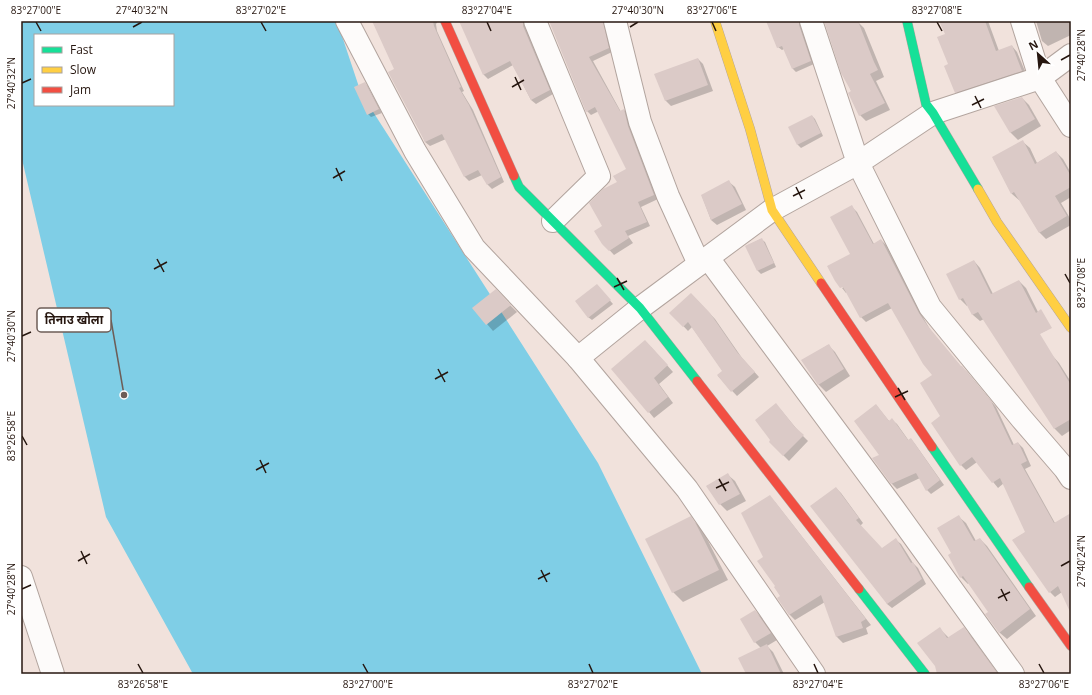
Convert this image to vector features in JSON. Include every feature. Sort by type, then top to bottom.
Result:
[{"type":"street","points":[[347,21],[415,151],[474,248],[578,358],[687,489],[814,674]]},
{"type":"street","points":[[445,21],[519,187],[640,308],[924,674]]},
{"type":"street","points":[[535,21],[599,176],[553,221]]},
{"type":"street","points":[[615,21],[640,122],[668,196],[703,261],[894,509],[1013,674]]},
{"type":"street","points":[[715,21],[750,130],[772,210],[932,446],[1071,646]]},
{"type":"street","points":[[811,21],[858,163],[930,307],[1071,478]]},
{"type":"street","points":[[907,21],[926,104],[933,113],[997,222],[1071,328]]},
{"type":"street","points":[[1022,21],[1040,78],[1071,126]]},
{"type":"street","points":[[578,358],[640,308],[772,210],[858,163],[933,113],[1040,78],[1071,55]]},
{"type":"street","points":[[21,576],[53,674]]},
{"type":"water","points":[[21,21],[337,21],[361,93],[598,463],[702,674],[193,674],[106,517],[21,155]]},
{"type":"building","points":[[372,21],[433,21],[461,87],[459,88],[469,105],[501,177],[487,185],[478,170],[464,177],[442,134],[425,142],[388,72],[394,69]]},
{"type":"building","points":[[459,21],[523,21],[523,26],[550,90],[531,100],[510,61],[483,75]]},
{"type":"building","points":[[549,21],[603,21],[609,48],[589,57],[620,111],[624,109],[628,126],[654,195],[638,202],[647,222],[625,231],[629,238],[609,251],[602,244],[594,231],[602,226],[589,203],[603,189],[617,182],[613,176],[626,169],[595,107],[586,112]]},
{"type":"building","points":[[766,21],[799,21],[811,61],[792,69],[782,46],[777,48]]},
{"type":"building","points":[[824,21],[858,21],[878,70],[870,74],[885,103],[859,116],[848,93],[851,91],[841,73]]},
{"type":"building","points":[[939,21],[985,21],[996,51],[1012,45],[1022,71],[955,93],[944,66],[948,64],[937,37],[945,34]]},
{"type":"building","points":[[698,58],[708,85],[665,101],[654,74]]},
{"type":"building","points":[[365,82],[379,109],[367,115],[354,87]]},
{"type":"building","points":[[1022,97],[1035,119],[1010,133],[994,106]]},
{"type":"building","points":[[812,115],[821,133],[797,145],[788,127]]},
{"type":"building","points":[[1023,140],[1035,164],[1056,151],[1071,176],[1071,187],[1055,196],[1067,216],[1039,233],[1014,192],[1011,194],[992,157]]},
{"type":"building","points":[[729,180],[742,204],[711,220],[701,195]]},
{"type":"building","points":[[852,205],[873,244],[881,239],[919,313],[927,325],[991,401],[1012,445],[1018,442],[1027,461],[1021,464],[1054,523],[1071,513],[1071,614],[1058,586],[1049,593],[1012,540],[1025,532],[1000,478],[992,483],[972,457],[960,466],[931,423],[940,416],[920,383],[932,375],[923,364],[888,303],[860,318],[843,287],[840,288],[835,281],[827,266],[850,254],[830,217]]},
{"type":"building","points":[[762,238],[774,263],[757,271],[745,246]]},
{"type":"building","points":[[974,260],[991,294],[1019,280],[1036,313],[1041,309],[1052,328],[1040,334],[1071,385],[1071,419],[1054,429],[978,312],[972,315],[963,298],[959,300],[946,274]]},
{"type":"building","points":[[597,284],[611,300],[588,318],[575,301]]},
{"type":"building","points":[[496,289],[511,305],[486,325],[472,308]]},
{"type":"building","points":[[691,293],[710,313],[737,352],[755,372],[731,392],[717,375],[722,371],[688,322],[683,327],[669,313]]},
{"type":"building","points":[[645,340],[668,365],[654,378],[668,397],[648,413],[611,369]]},
{"type":"building","points":[[829,344],[844,369],[818,385],[801,360]]},
{"type":"building","points":[[776,403],[795,427],[804,435],[783,456],[769,442],[770,440],[755,420]]},
{"type":"building","points":[[876,404],[889,421],[892,418],[908,440],[911,438],[940,480],[926,491],[916,473],[891,484],[872,458],[879,455],[854,421]]},
{"type":"building","points":[[728,473],[740,494],[719,505],[706,486]]},
{"type":"building","points":[[836,487],[859,518],[856,520],[882,548],[896,538],[911,563],[913,562],[922,579],[887,604],[810,506]]},
{"type":"building","points":[[770,495],[866,619],[861,622],[863,628],[836,637],[821,595],[789,615],[777,598],[780,596],[774,587],[775,586],[757,561],[763,557],[741,513]]},
{"type":"building","points":[[959,515],[974,541],[980,538],[1030,609],[999,633],[985,614],[988,612],[963,576],[960,578],[948,555],[951,553],[937,528]]},
{"type":"building","points":[[691,516],[719,570],[672,593],[645,539]]},
{"type":"building","points":[[755,610],[771,633],[754,643],[740,619]]},
{"type":"building","points":[[940,627],[947,638],[964,627],[998,674],[937,674],[935,666],[917,643]]},
{"type":"building","points":[[767,644],[781,674],[746,674],[738,658]]},
{"type":"traffic: fast","points":[[907,21],[926,104],[933,113],[978,189]]},
{"type":"traffic: fast","points":[[514,176],[519,187],[640,308],[697,381]]},
{"type":"traffic: fast","points":[[932,447],[1029,587]]},
{"type":"traffic: fast","points":[[859,589],[925,674]]},
{"type":"traffic: slow","points":[[715,21],[750,129],[772,210],[821,283]]},
{"type":"traffic: slow","points":[[978,189],[997,222],[1071,328]]},
{"type":"traffic: jam","points":[[445,21],[514,176]]},
{"type":"traffic: jam","points":[[821,283],[932,447]]},
{"type":"traffic: jam","points":[[697,381],[859,589]]},
{"type":"traffic: jam","points":[[1029,587],[1071,646]]},
{"type":"place","name":"तिनाउ खोला","points":[[124,395]]}]
